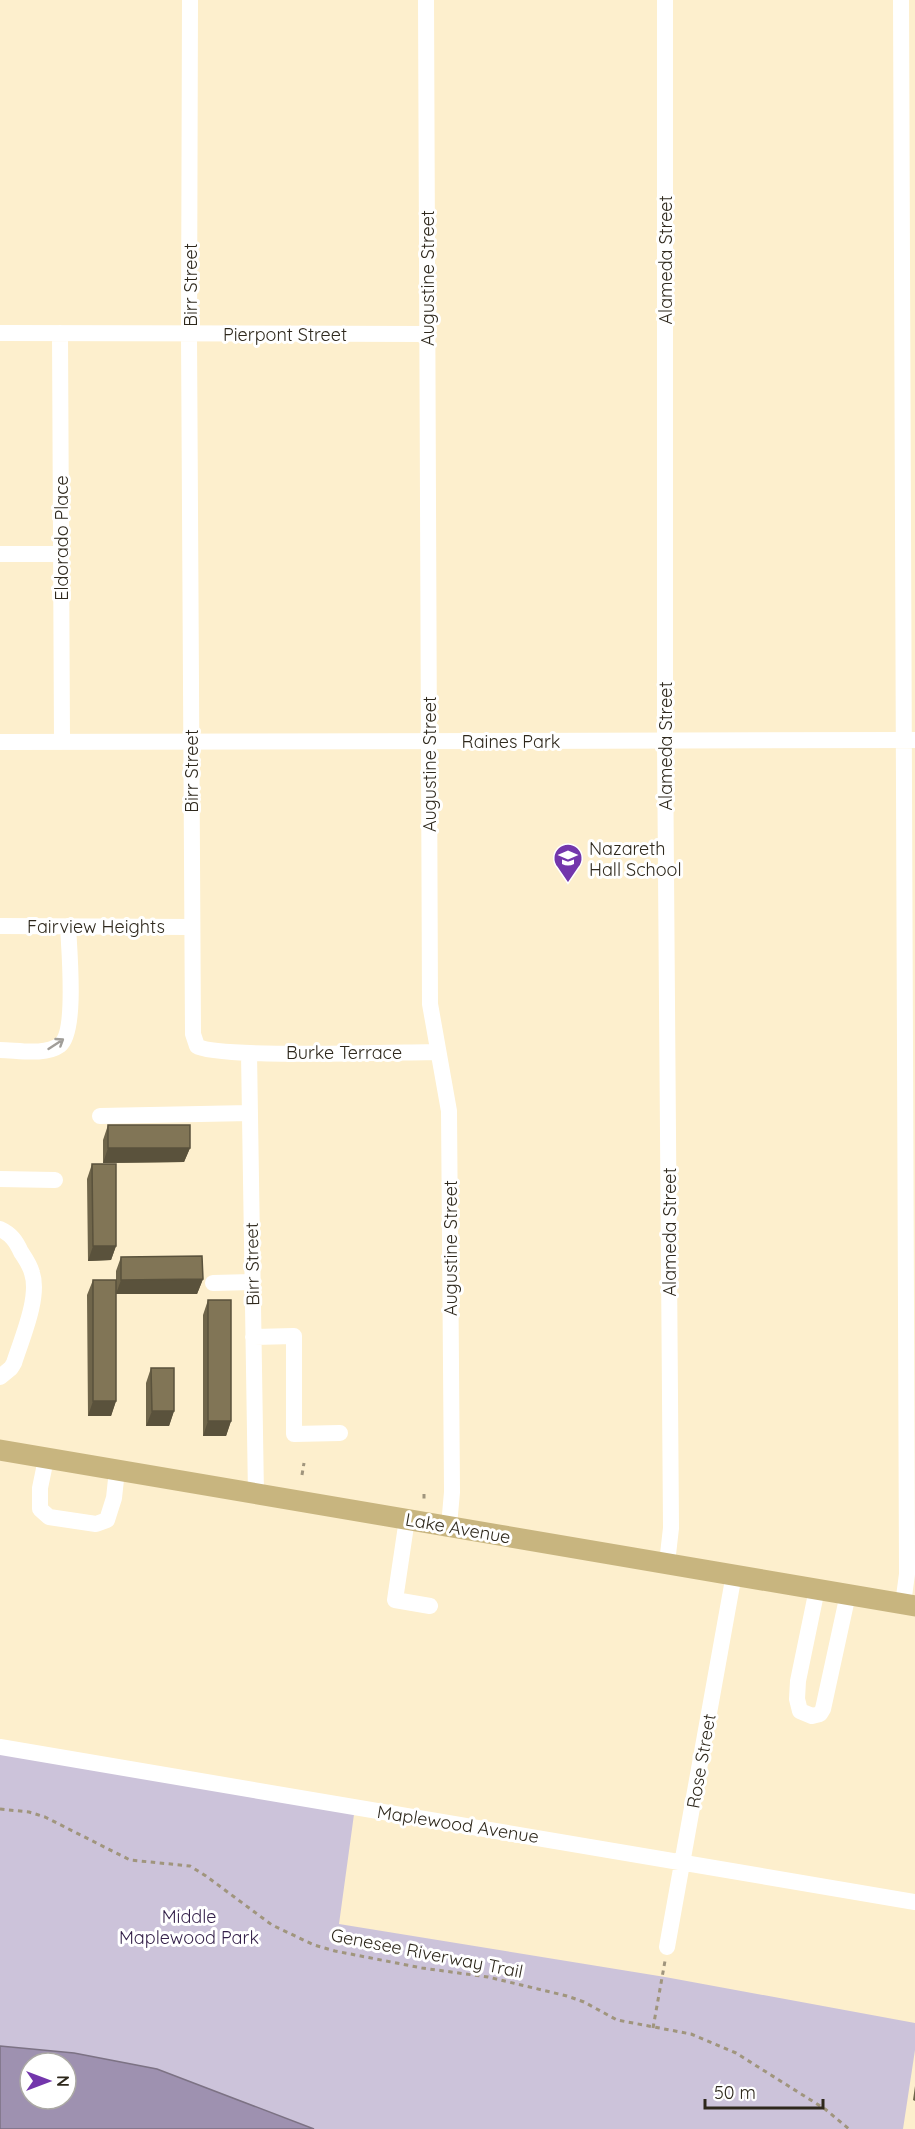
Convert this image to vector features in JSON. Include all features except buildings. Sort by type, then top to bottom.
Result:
[{"type":"main road","name":"Lake Avenue","points":[[0,1450],[909,1605]]},
{"type":"street","name":"Birr Street","points":[[190,0],[192,1034],[201,1049],[249,1053],[256,1495]]},
{"type":"street","name":"Augustine Street","points":[[426,0],[430,1004],[449,1112],[452,1492],[449,1526]]},
{"type":"street","name":"Alameda Street","points":[[665,0],[665,741],[671,1528],[667,1563]]},
{"type":"street","points":[[901,0],[909,740],[907,1574],[909,1605]]},
{"type":"street","name":"Pierpont Street","points":[[0,333],[427,334]]},
{"type":"street","name":"Eldorado Place","points":[[60,333],[62,742]]},
{"type":"street","points":[[0,554],[61,554]]},
{"type":"street","name":"Raines Park","points":[[0,742],[909,740]]},
{"type":"street","name":"Fairview Heights","points":[[0,926],[191,927]]},
{"type":"street","points":[[0,1050],[49,1050],[60,1045],[66,1037],[70,1011],[68,926]]},
{"type":"street","name":"Burke Terrace","points":[[249,1053],[438,1052]]},
{"type":"street","points":[[100,1116],[250,1113]]},
{"type":"street","points":[[0,1179],[55,1180]]},
{"type":"street","points":[[0,1229],[9,1233],[16,1241],[33,1274],[34,1284],[29,1316],[14,1363],[0,1377]]},
{"type":"street","points":[[213,1283],[252,1282]]},
{"type":"street","points":[[253,1337],[294,1336],[294,1434],[340,1433]]},
{"type":"street","points":[[46,1459],[40,1488],[40,1509],[49,1517],[96,1524],[107,1520],[114,1498],[117,1470]]},
{"type":"street","points":[[407,1519],[395,1600],[430,1606]]},
{"type":"street","name":"Rose Street","points":[[667,1947],[734,1574]]},
{"type":"street","points":[[817,1589],[797,1690],[800,1711],[812,1716],[820,1714],[823,1709],[848,1594]]},
{"type":"street","name":"Maplewood Avenue","points":[[0,1747],[915,1902]]},
{"type":"path","points":[[302,1475],[304,1463]]},
{"type":"path","points":[[424,1494],[424,1500]]},
{"type":"path","name":"Genesee Riverway Trail","points":[[0,1809],[29,1812],[45,1817],[130,1860],[190,1866],[272,1925],[314,1945],[422,1968],[488,1977],[584,2002],[617,2020],[691,2034],[735,2053],[825,2109],[849,2129]]},
{"type":"path","points":[[653,2028],[667,1947]]},
{"type":"green space","name":"Middle Maplewood Park","points":[[0,1745],[355,1807],[339,1924],[665,1977],[915,2023],[915,2050],[903,2129],[314,2129],[157,2069],[78,2054],[78,2051],[0,2046]]},
{"type":"shaded area","points":[[0,2046],[53,2051],[18,2051],[18,2111],[78,2111],[78,2054],[157,2069],[314,2129],[0,2129]]},
{"type":"place","name":"Nazareth Hall School","points":[[568,884]]}]
